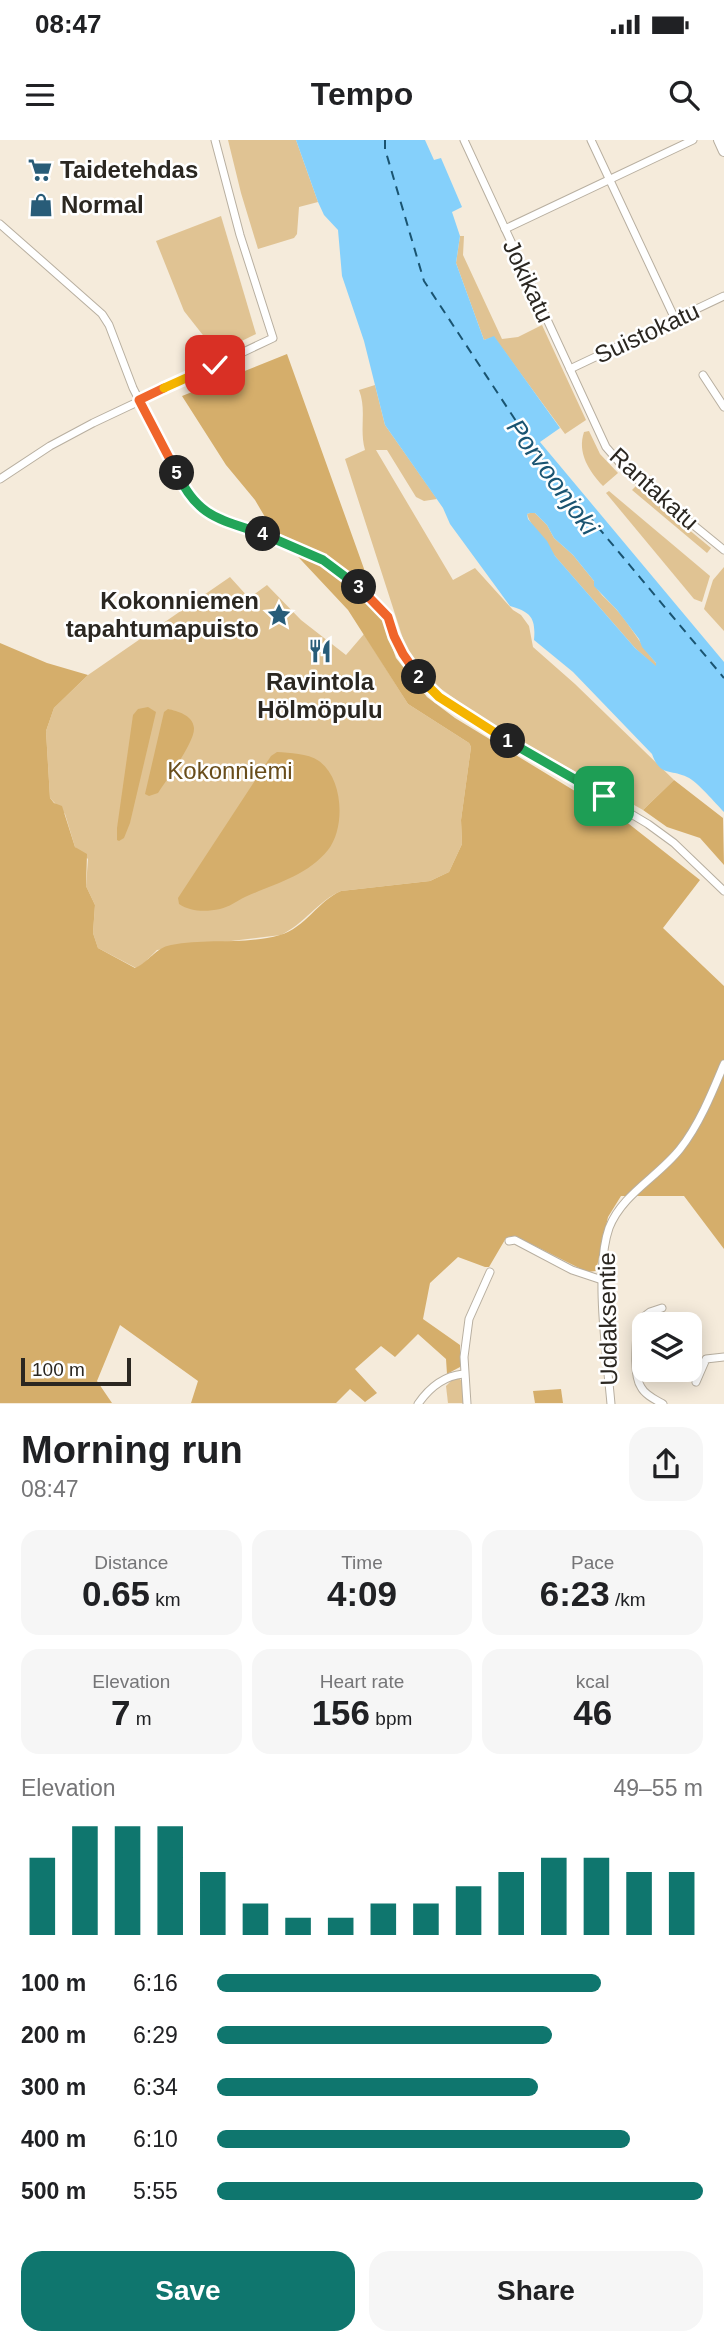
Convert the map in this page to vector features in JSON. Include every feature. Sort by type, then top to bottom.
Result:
[{"type":"street","points":[[0,478],[59,440],[274,338],[240,235],[215,140]]},
{"type":"street","name":"Jokikatu","points":[[464,140],[593,421]]},
{"type":"street","points":[[591,140],[674,320]]},
{"type":"street","points":[[505,229],[693,140]]},
{"type":"street","points":[[719,140],[724,150]]},
{"type":"street","points":[[0,224],[102,314],[139,400],[190,496],[212,516],[302,549],[339,570],[372,598],[388,617],[403,654],[424,683],[439,697],[648,824],[674,844],[724,891]]},
{"type":"street","name":"Suistokatu","points":[[569,369],[724,296]]},
{"type":"street","points":[[703,375],[724,407]]},
{"type":"street","name":"Rantakatu","points":[[593,421],[617,462],[724,550]]},
{"type":"street","name":"Uddaksentie","points":[[611,1404],[602,1261],[610,1227],[629,1198],[681,1148],[700,1116],[724,1064]]},
{"type":"street","points":[[509,1241],[515,1240],[581,1274],[603,1280]]},
{"type":"street","points":[[467,1404],[463,1374],[469,1319],[490,1272]]},
{"type":"street","points":[[662,1308],[650,1312],[638,1321],[637,1362],[639,1386],[663,1404]]},
{"type":"street","points":[[702,1368],[706,1359],[724,1357]]},
{"type":"street","points":[[418,1404],[432,1388],[446,1378],[463,1374]]},
{"type":"green space","points":[[228,140],[296,140],[318,202],[299,207],[297,234],[294,238],[258,249]]},
{"type":"green space","points":[[221,216],[256,334],[217,353],[184,311],[156,241]]},
{"type":"green space","points":[[460,236],[464,236],[463,255],[502,339],[518,337],[542,325],[586,420],[565,434],[494,337],[484,340],[456,263]]},
{"type":"green space","points":[[375,385],[385,425],[437,499],[424,501],[416,497],[387,450],[376,450],[453,580],[475,568],[513,610],[521,615],[529,626],[533,647],[674,780],[643,810],[487,722],[437,686],[414,661],[404,642],[345,459],[365,450],[359,390]]},
{"type":"green space","points":[[589,431],[600,454],[618,473],[603,486],[589,468],[583,454],[584,432]]},
{"type":"green space","points":[[636,486],[711,548],[707,553],[632,490]]},
{"type":"green space","points":[[609,491],[710,576],[702,602],[694,599],[606,493]]},
{"type":"green space","points":[[535,513],[547,525],[554,538],[573,555],[600,592],[626,621],[656,663],[656,667],[635,648],[554,555],[532,524],[527,514]]},
{"type":"green space","points":[[724,567],[724,631],[704,609],[713,580]]},
{"type":"green space","name":"Kokonniemi","points":[[230,577],[249,598],[267,585],[301,620],[346,655],[364,634],[408,704],[469,743],[471,747],[461,820],[462,844],[449,872],[430,881],[341,891],[281,935],[157,950],[136,968],[98,948],[93,933],[95,905],[86,886],[88,859],[75,847],[65,814],[50,798],[46,731],[54,708],[88,675]]},
{"type":"green space","points":[[455,1377],[462,1382],[464,1403],[448,1403],[446,1386]]},
{"type":"shaded area","points":[[287,354],[396,658],[427,697],[455,718],[629,824],[700,880],[663,928],[724,986],[724,1249],[684,1196],[621,1196],[608,1217],[596,1271],[587,1272],[515,1236],[506,1238],[489,1267],[458,1257],[430,1283],[423,1319],[460,1345],[460,1367],[447,1374],[446,1359],[418,1334],[395,1357],[381,1346],[355,1369],[377,1393],[365,1402],[350,1389],[336,1403],[191,1403],[198,1381],[120,1325],[97,1381],[112,1403],[0,1403],[0,643],[47,663],[88,675],[54,708],[46,731],[50,798],[62,806],[75,847],[87,854],[86,886],[95,905],[93,933],[98,948],[135,968],[171,945],[253,940],[289,932],[341,891],[430,881],[449,872],[462,844],[461,820],[471,747],[469,743],[408,704],[348,610],[272,529],[255,500],[226,465],[182,396]]},
{"type":"shaded area","points":[[148,707],[156,712],[130,823],[124,838],[119,841],[117,828],[133,715],[138,709]]},
{"type":"shaded area","points":[[168,709],[184,714],[191,720],[193,734],[158,793],[149,796],[145,794],[164,712]]},
{"type":"shaded area","points":[[277,752],[314,758],[327,769],[333,779],[339,816],[338,829],[328,850],[300,873],[223,908],[199,911],[179,904],[178,898],[271,756]]},
{"type":"shaded area","points":[[674,780],[723,818],[724,865],[700,838],[667,827],[643,810]]},
{"type":"shaded area","points":[[561,1389],[563,1403],[535,1403],[533,1391]]},
{"type":"water","name":"Porvoonjoki","points":[[296,140],[425,140],[434,160],[441,158],[462,207],[452,212],[460,236],[456,263],[484,340],[494,336],[560,428],[540,442],[724,662],[724,812],[691,780],[662,769],[652,754],[573,672],[534,640],[531,617],[510,606],[450,524],[443,508],[385,425],[364,341],[342,276],[338,230],[324,215]],"holes":[[[535,513],[617,610],[656,666],[635,648],[555,556],[547,541],[528,519],[527,514]]]},
{"type":"ferry route","points":[[385,140],[385,149],[424,281],[541,459],[724,678]]},
{"type":"place","name":"Taidetehdas","points":[[40,170]]},
{"type":"place","name":"Normal","points":[[41,205]]},
{"type":"place","name":"Kokonniemen tapahtumapuisto","points":[[279,615]]},
{"type":"place","name":"Ravintola Hölmöpulu","points":[[320,651]]},
{"type":"route","points":[[215,365],[139,400],[158,432],[181,483],[199,507],[225,522],[302,549],[339,570],[372,598],[388,617],[403,654],[424,683],[439,697],[604,796]]}]
